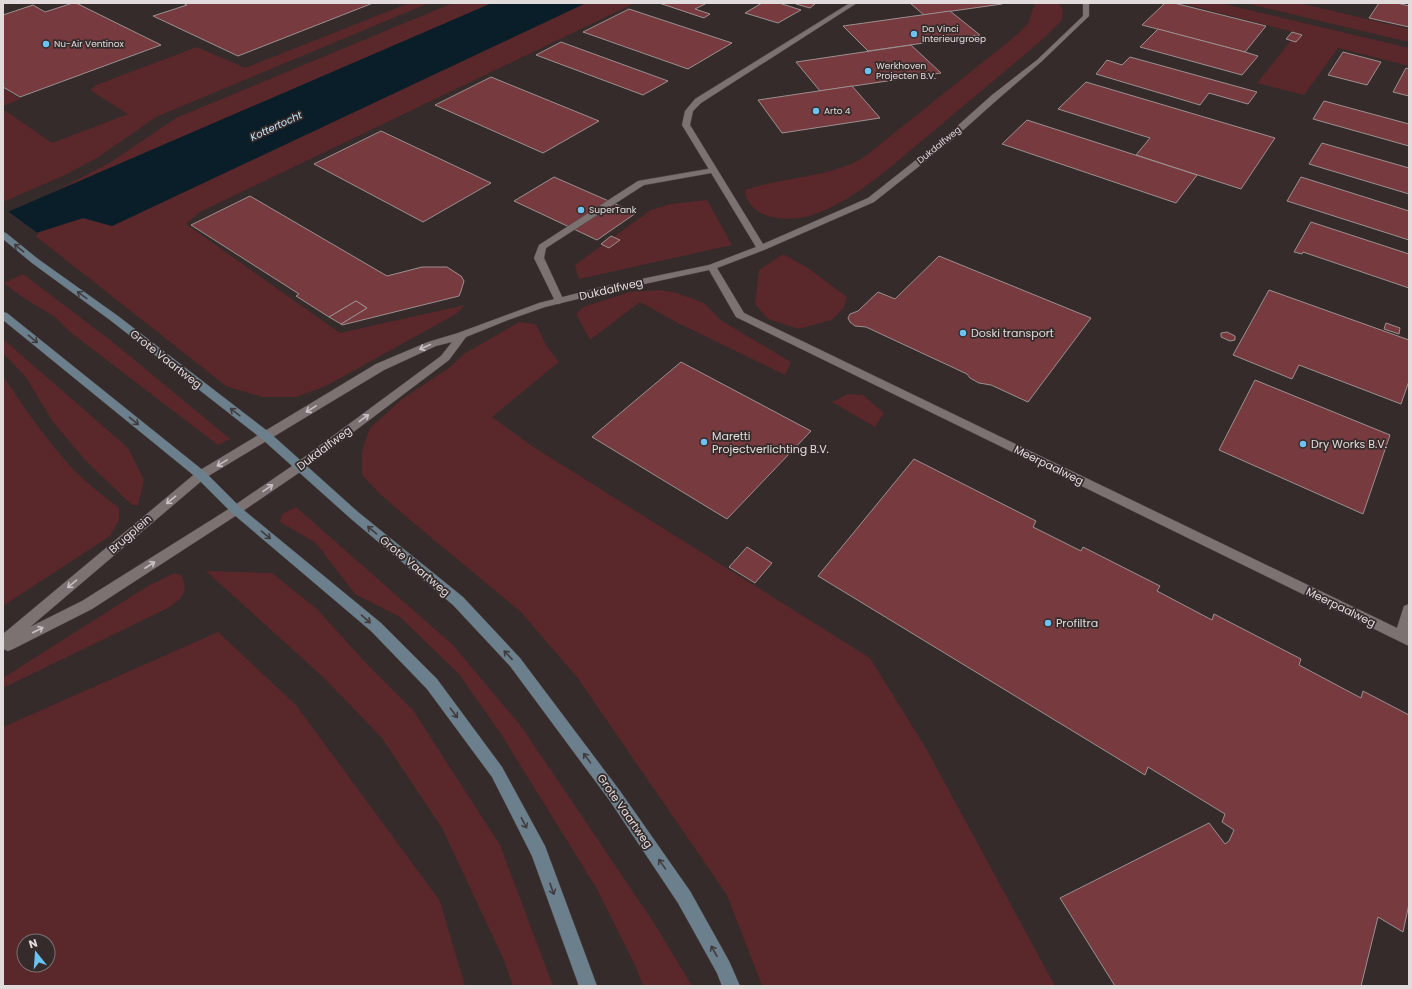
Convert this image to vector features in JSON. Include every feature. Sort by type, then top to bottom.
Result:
[{"type":"main road","name":"Grote Vaartweg","points":[[3,235],[35,261],[114,318],[266,436],[354,515],[458,601],[515,662],[615,796],[684,897],[723,967],[731,986]]},
{"type":"main road","points":[[3,315],[201,475],[236,510],[376,627],[432,684],[498,772],[539,852],[588,986]]},
{"type":"street","points":[[761,248],[686,125],[689,111],[698,101],[854,3]]},
{"type":"street","name":"Dukdalfweg","points":[[266,436],[380,367],[432,344],[462,335],[504,318],[559,301],[598,291],[712,267],[761,248],[870,200],[948,139],[995,97],[1039,61],[1086,16],[1086,3]]},
{"type":"street","points":[[559,301],[539,258],[542,247],[641,183],[714,170]]},
{"type":"street","name":"Meerpaalweg","points":[[712,267],[740,315],[1406,638]]},
{"type":"street","name":"Dukdalfweg","points":[[236,510],[299,467],[445,358],[462,335]]},
{"type":"street","name":"Brugplein","points":[[3,642],[201,475],[266,436]]},
{"type":"street","points":[[3,647],[87,605],[236,510]]},
{"type":"street","points":[[1406,638],[1409,610]]},
{"type":"shaded area","points":[[409,3],[429,3],[156,117],[97,158],[65,175],[3,202],[3,109],[52,143],[128,114],[90,90],[96,85],[197,47],[245,68]]},
{"type":"shaded area","points":[[453,3],[492,3],[52,193],[111,162],[176,118]]},
{"type":"shaded area","points":[[586,3],[635,3],[200,212],[186,224],[340,333],[465,305],[456,314],[326,386],[296,397],[262,397],[226,386],[33,234],[83,218],[112,226]]},
{"type":"shaded area","points":[[1035,3],[1057,3],[1061,6],[1063,11],[1062,20],[1043,39],[888,169],[859,191],[812,215],[794,219],[783,219],[765,215],[754,208],[749,202],[745,194],[745,190],[774,182],[835,170],[863,158],[1013,38],[1028,24]]},
{"type":"shaded area","points":[[1181,3],[1220,3],[1409,48],[1409,66],[1338,48],[1304,95],[1257,83],[1297,33]]},
{"type":"shaded area","points":[[1245,3],[1299,3],[1409,29],[1409,42]]},
{"type":"shaded area","points":[[3,88],[21,99],[3,106]]},
{"type":"shaded area","points":[[707,200],[732,245],[579,279],[575,265],[651,210],[671,204]]},
{"type":"shaded area","points":[[783,254],[808,268],[847,297],[843,309],[831,320],[799,329],[768,319],[755,304],[759,270]]},
{"type":"shaded area","points":[[23,274],[114,343],[230,439],[218,445],[70,332],[54,316],[22,297],[4,283]]},
{"type":"shaded area","points":[[660,290],[677,293],[704,303],[722,321],[791,362],[785,375],[676,322],[640,302],[590,340],[576,314],[583,307],[630,292]]},
{"type":"shaded area","points":[[519,322],[536,324],[547,347],[559,362],[492,417],[532,446],[870,658],[927,750],[1055,986],[762,986],[727,895],[577,677],[520,611],[381,495],[362,475],[362,451],[370,428],[402,399],[449,368],[464,354]]},
{"type":"shaded area","points":[[3,339],[128,448],[144,480],[138,505],[132,505],[85,460],[53,422],[25,376],[3,353]]},
{"type":"shaded area","points":[[3,376],[64,459],[96,490],[119,508],[119,520],[110,536],[3,606]]},
{"type":"shaded area","points":[[848,394],[863,395],[884,413],[875,427],[832,402]]},
{"type":"shaded area","points":[[296,507],[453,645],[521,726],[654,923],[692,986],[643,986],[635,965],[597,889],[501,734],[459,674],[400,617],[355,594],[316,543],[280,522],[282,514]]},
{"type":"shaded area","points":[[206,571],[272,573],[317,609],[365,662],[413,710],[500,845],[553,986],[513,986],[504,960],[442,828],[382,738],[323,677]]},
{"type":"shaded area","points":[[175,573],[182,576],[185,587],[177,602],[168,608],[3,688],[3,678],[148,586]]},
{"type":"shaded area","points":[[218,632],[296,705],[440,901],[465,986],[3,986],[3,727]]},
{"type":"water","name":"Kottertocht","points":[[492,3],[586,3],[112,226],[83,218],[33,234],[3,214]]},
{"type":"pier","points":[[6,210],[39,234],[3,249],[3,212]]},
{"type":"building","points":[[76,3],[161,45],[20,97],[3,87],[3,15],[33,5],[45,12]]},
{"type":"building","points":[[183,3],[373,3],[238,56],[153,16],[187,5]]},
{"type":"building","points":[[659,3],[707,3],[695,9],[710,14],[704,18]]},
{"type":"building","points":[[762,3],[779,3],[801,10],[778,23],[745,13]]},
{"type":"building","points":[[910,3],[1001,3],[1002,4],[924,15]]},
{"type":"building","points":[[1165,3],[1174,3],[1266,26],[1245,52],[1142,25]]},
{"type":"building","points":[[1379,3],[1397,3],[1409,6],[1409,27],[1369,18]]},
{"type":"building","points":[[796,4],[815,4],[810,8]]},
{"type":"building","points":[[629,9],[732,43],[688,69],[583,32]]},
{"type":"building","points":[[950,11],[980,35],[868,51],[843,26]]},
{"type":"building","points":[[1158,29],[1258,56],[1242,75],[1140,47]]},
{"type":"building","points":[[1292,32],[1302,35],[1296,42],[1286,39]]},
{"type":"building","points":[[561,42],[668,81],[643,95],[536,55]]},
{"type":"building","points":[[911,45],[941,73],[820,91],[796,62]]},
{"type":"building","points":[[1343,52],[1381,62],[1367,85],[1328,75]]},
{"type":"building","points":[[1130,57],[1257,92],[1248,104],[1209,93],[1200,105],[1096,74],[1107,60],[1122,65]]},
{"type":"building","points":[[1406,68],[1409,69],[1409,96],[1393,92]]},
{"type":"building","points":[[491,77],[599,121],[543,153],[435,105]]},
{"type":"building","points":[[1086,82],[1275,138],[1241,189],[1136,155],[1150,138],[1058,109]]},
{"type":"building","points":[[852,86],[880,118],[782,133],[758,100]]},
{"type":"building","points":[[1324,101],[1409,124],[1409,146],[1313,119]]},
{"type":"building","points":[[1027,120],[1197,175],[1176,203],[1002,144]]},
{"type":"building","points":[[381,131],[491,183],[423,222],[314,164]]},
{"type":"building","points":[[1322,143],[1409,168],[1409,194],[1309,164]]},
{"type":"building","points":[[554,177],[636,213],[597,240],[514,201]]},
{"type":"building","points":[[1301,177],[1409,211],[1409,240],[1287,201]]},
{"type":"building","points":[[250,196],[387,276],[422,267],[447,267],[461,276],[464,281],[459,296],[342,325],[341,324],[367,308],[356,301],[329,317],[296,296],[299,294],[191,225]]},
{"type":"building","points":[[1311,222],[1409,254],[1409,288],[1303,252],[1302,254],[1294,252]]},
{"type":"building","points":[[611,236],[620,240],[609,248],[601,244]]},
{"type":"building","points":[[939,256],[1091,318],[1028,402],[991,385],[979,383],[970,378],[967,374],[866,327],[855,326],[850,322],[848,318],[850,314],[858,311],[878,292],[895,299]]},
{"type":"building","points":[[1269,290],[1409,340],[1409,381],[1401,404],[1299,365],[1292,379],[1233,355]]},
{"type":"building","points":[[356,301],[367,308],[341,324],[329,317]]},
{"type":"building","points":[[1386,323],[1400,328],[1399,334],[1384,329]]},
{"type":"building","points":[[1227,332],[1235,336],[1235,340],[1230,341],[1221,337],[1221,333]]},
{"type":"building","points":[[681,362],[811,431],[727,519],[592,437]]},
{"type":"building","points":[[1255,380],[1390,435],[1363,514],[1219,450]]},
{"type":"building","points":[[914,459],[1036,521],[1033,527],[1081,551],[1083,547],[1160,586],[1157,591],[1212,620],[1214,614],[1301,659],[1299,665],[1361,698],[1363,691],[1409,715],[1409,904],[1403,932],[1378,917],[1361,986],[1115,986],[1060,898],[1209,823],[1225,844],[1229,841],[1234,830],[1222,822],[1225,814],[1148,767],[1145,775],[818,576]]},
{"type":"building","points":[[747,547],[772,563],[755,583],[729,567]]},
{"type":"place","name":"Da Vinci Interieurgroep","points":[[914,34]]},
{"type":"place","name":"Nu-Air Ventinox","points":[[46,44]]},
{"type":"place","name":"Werkhoven Projecten B.V.","points":[[868,71]]},
{"type":"place","name":"Arto 4","points":[[816,111]]},
{"type":"place","name":"SuperTank","points":[[581,210]]},
{"type":"place","name":"Doski transport","points":[[963,333]]},
{"type":"place","name":"Maretti Projectverlichting B.V.","points":[[704,442]]},
{"type":"place","name":"Dry Works B.V.","points":[[1303,444]]},
{"type":"place","name":"Profiltra","points":[[1048,623]]}]
